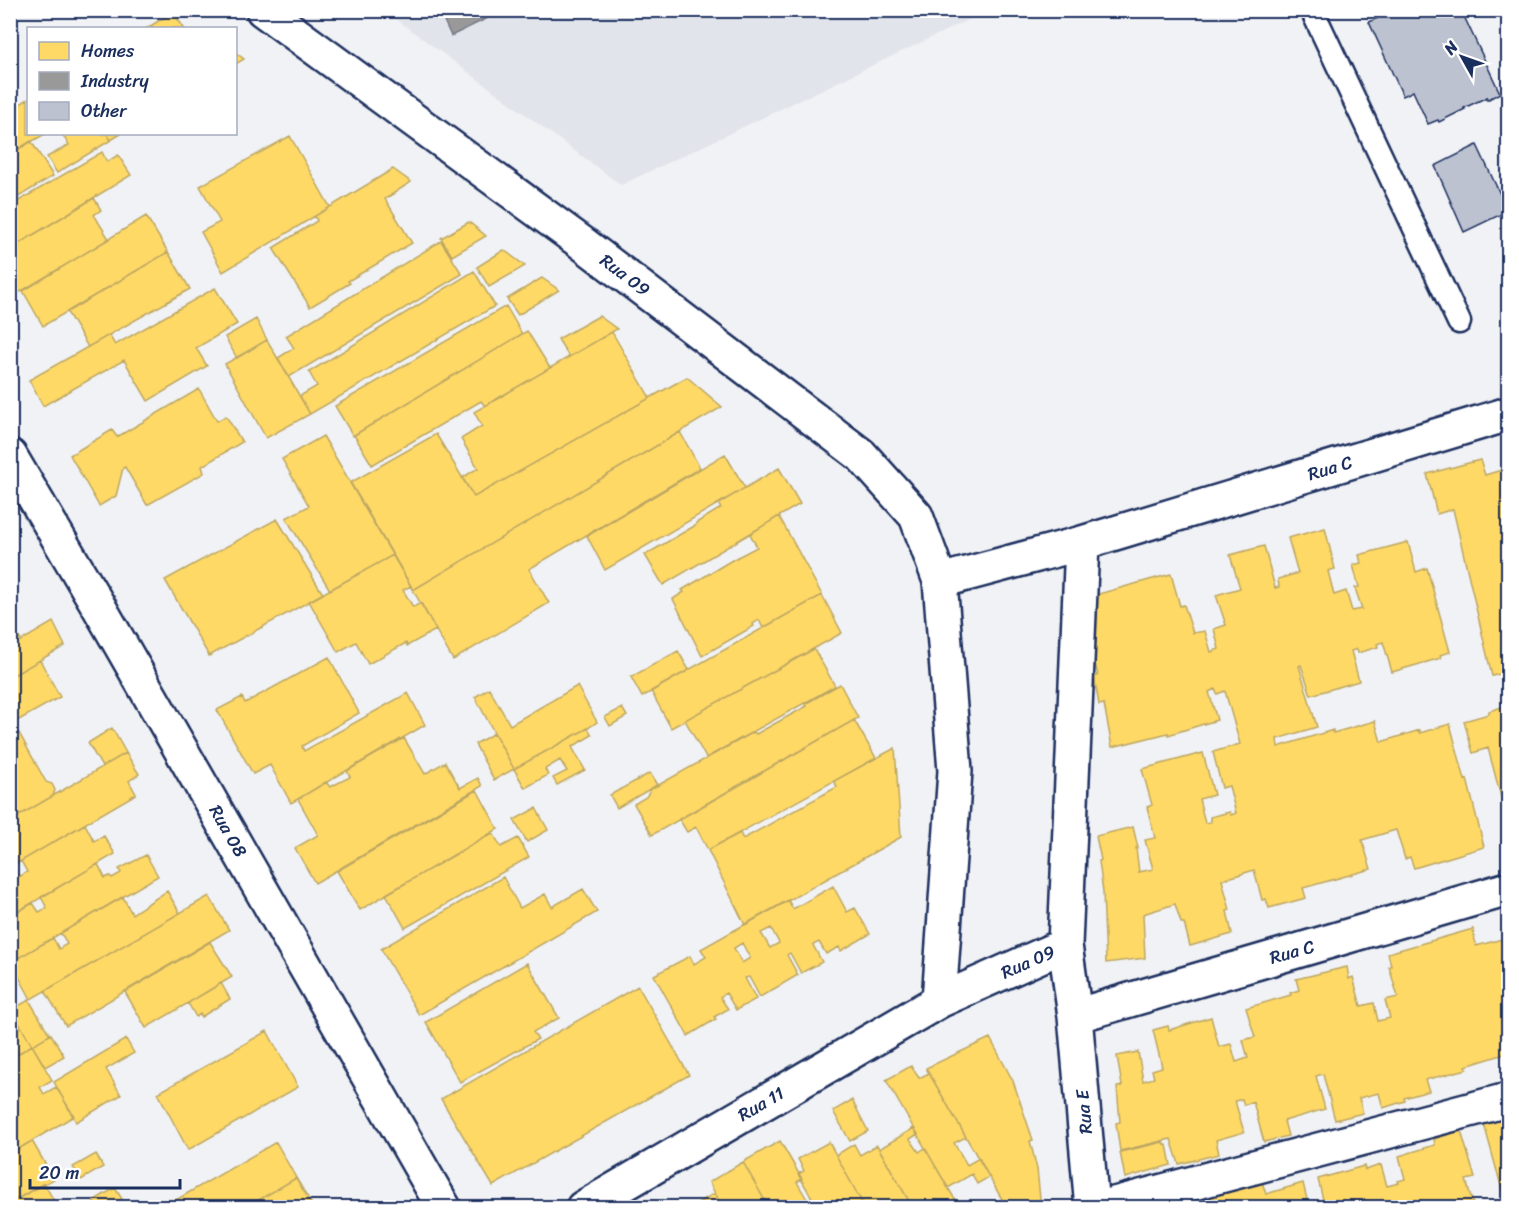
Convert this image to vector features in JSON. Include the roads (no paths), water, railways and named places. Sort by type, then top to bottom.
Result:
[{"type":"street","name":"Rua 09","points":[[264,10],[582,243],[861,455],[916,516],[940,581],[955,771],[939,1001],[1065,945],[1082,543]]},
{"type":"street","name":"Rua C","points":[[1082,543],[1509,414]]},
{"type":"street","name":"Rua 08","points":[[10,456],[444,1208]]},
{"type":"street","points":[[940,581],[1082,543]]},
{"type":"street","name":"Rua C","points":[[1075,1016],[1509,889]]},
{"type":"street","name":"Rua E","points":[[1065,945],[1075,1016],[1092,1208]]},
{"type":"street","name":"Rua 11","points":[[583,1208],[939,1001]]},
{"type":"street","points":[[1099,1208],[1507,1100]]},
{"type":"lane","points":[[1312,10],[1459,322]]}]
